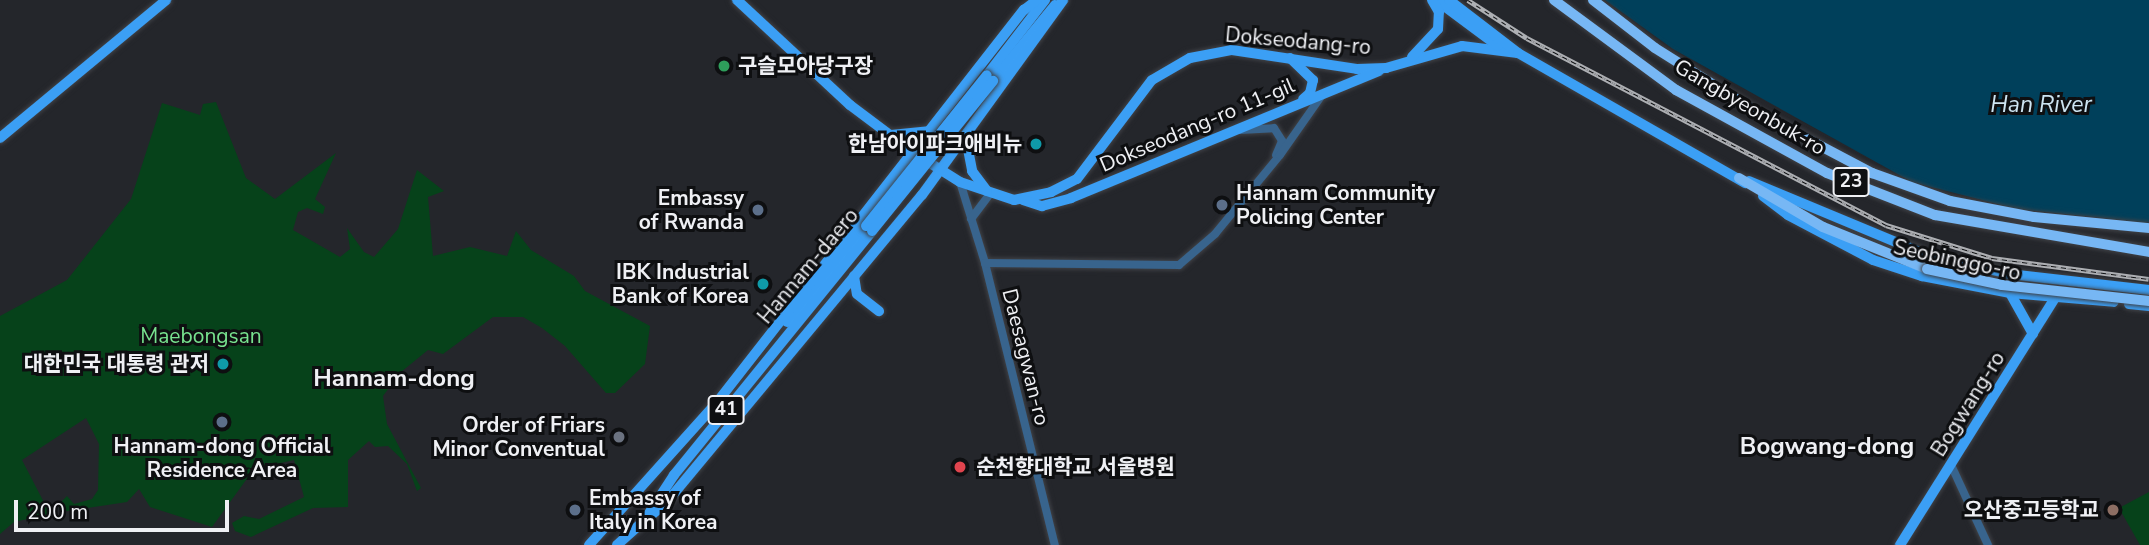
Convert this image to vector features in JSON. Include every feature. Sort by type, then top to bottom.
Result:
[{"type":"highway","name":"Gangbyeonbuk-ro","points":[[1554,0],[1676,90],[1827,173],[1935,215],[2149,252]]},
{"type":"highway","name":"Gangbyeonbuk-ro","points":[[1593,0],[1655,48],[1749,107],[1872,173],[1950,201],[2034,217],[2149,229]]},
{"type":"highway","points":[[1739,178],[1823,227],[1927,266],[2003,285],[2149,299]]},
{"type":"main road","points":[[0,138],[166,0]]},
{"type":"main road","points":[[737,0],[850,105],[914,153],[960,182],[990,194],[1023,200]]},
{"type":"main road","points":[[718,401],[1024,10],[1037,0]]},
{"type":"main road","name":"Hannam-daero","points":[[617,545],[644,521],[674,475],[990,78],[1045,0]]},
{"type":"main road","points":[[644,521],[666,503],[966,139],[1062,0]]},
{"type":"main road","name":"Hannam-daero","points":[[990,78],[1062,0]]},
{"type":"main road","points":[[1408,60],[1438,29],[1439,12],[1434,0]]},
{"type":"main road","name":"Seobinggo-ro","points":[[1434,0],[1491,43],[1518,52]]},
{"type":"main road","name":"Seobinggo-ro","points":[[1449,0],[1518,52],[1739,178],[1788,215],[1873,260],[1922,276],[2010,293],[2149,306]]},
{"type":"main road","name":"Dokseodang-ro","points":[[1023,200],[1077,179],[1152,80],[1175,64],[1224,51],[1289,57],[1357,69],[1386,68],[1472,45],[1518,52]]},
{"type":"main road","points":[[1289,57],[1315,75],[1322,92],[1316,104]]},
{"type":"main road","points":[[1289,57],[1309,73],[1313,83],[1310,93],[1297,103]]},
{"type":"main road","name":"Dokseodang-ro 11-gil","points":[[1023,200],[1036,206],[1052,205],[1386,68]]},
{"type":"main road","points":[[891,135],[931,131]]},
{"type":"main road","points":[[966,139],[972,171],[990,194]]},
{"type":"main road","name":"Seobinggo-ro","points":[[1739,178],[1766,186],[1857,229],[1927,255],[2010,274],[2149,290]]},
{"type":"main road","points":[[888,185],[913,205]]},
{"type":"main road","name":"Hannam-daero","points":[[589,545],[869,229]]},
{"type":"main road","points":[[1999,290],[2009,284],[2010,274]]},
{"type":"main road","points":[[854,276],[857,294],[878,311]]},
{"type":"main road","name":"Bogwang-ro","points":[[1900,545],[1952,467],[2056,297],[2061,281]]},
{"type":"main road","points":[[2119,303],[2117,291],[2123,286]]},
{"type":"main road","points":[[2010,293],[2033,334]]},
{"type":"street","points":[[985,263],[1179,265],[1207,243],[1270,167],[1316,104]]},
{"type":"street","points":[[1234,131],[1268,127],[1278,132],[1282,141],[1270,167]]},
{"type":"street","name":"Daesagwan-ro","points":[[960,182],[985,263],[1055,545]]},
{"type":"street","points":[[971,219],[990,194]]},
{"type":"street","points":[[1952,467],[1988,545]]},
{"type":"green space","name":"Maebongsan","points":[[216,102],[246,178],[275,199],[336,153],[315,199],[325,207],[323,214],[307,208],[298,212],[293,230],[340,257],[350,249],[347,228],[364,252],[374,257],[398,229],[417,170],[444,191],[428,197],[433,256],[470,247],[507,256],[516,231],[531,250],[574,276],[585,291],[650,326],[645,364],[615,393],[606,393],[565,346],[542,328],[523,317],[493,317],[443,354],[428,350],[401,372],[383,396],[387,424],[421,488],[417,491],[407,464],[388,446],[375,447],[369,441],[348,460],[348,507],[313,508],[251,537],[235,531],[232,523],[244,516],[259,519],[304,497],[294,460],[254,469],[212,527],[150,507],[139,489],[127,502],[61,512],[58,505],[67,496],[74,504],[92,499],[98,490],[99,444],[86,418],[22,460],[50,514],[14,522],[0,534],[0,316],[67,280],[131,199],[162,103],[200,115],[203,104]]},
{"type":"green space","points":[[2149,492],[2149,545],[2140,545],[2119,508]]},
{"type":"water","name":"Han River","points":[[1605,0],[2149,0],[2149,223],[2017,209],[1912,182],[1673,49]]},
{"type":"railway","points":[[1468,0],[1527,38],[1886,225],[1992,258],[2149,279]]},
{"type":"place","name":"구슬모아당구장","points":[[724,66]]},
{"type":"place","name":"한남아이파크애비뉴","points":[[1036,144]]},
{"type":"place","name":"Hannam Community Policing Center","points":[[1222,205]]},
{"type":"place","name":"Embassy of Rwanda","points":[[758,210]]},
{"type":"place","name":"IBK Industrial Bank of Korea","points":[[763,284]]},
{"type":"place","name":"대한민국 대통령 관저","points":[[223,364]]},
{"type":"place","name":"Hannam-dong Official Residence Area","points":[[222,422]]},
{"type":"place","name":"Order of Friars Minor Conventual","points":[[619,437]]},
{"type":"place","name":"순천향대학교 서울병원","points":[[960,467]]},
{"type":"place","name":"Embassy of Italy in Korea","points":[[575,510]]},
{"type":"place","name":"오산중고등학교","points":[[2113,510]]},
{"type":"district","name":"Hannam-dong","points":[[394,379]]},
{"type":"district","name":"Bogwang-dong","points":[[1827,447]]}]
